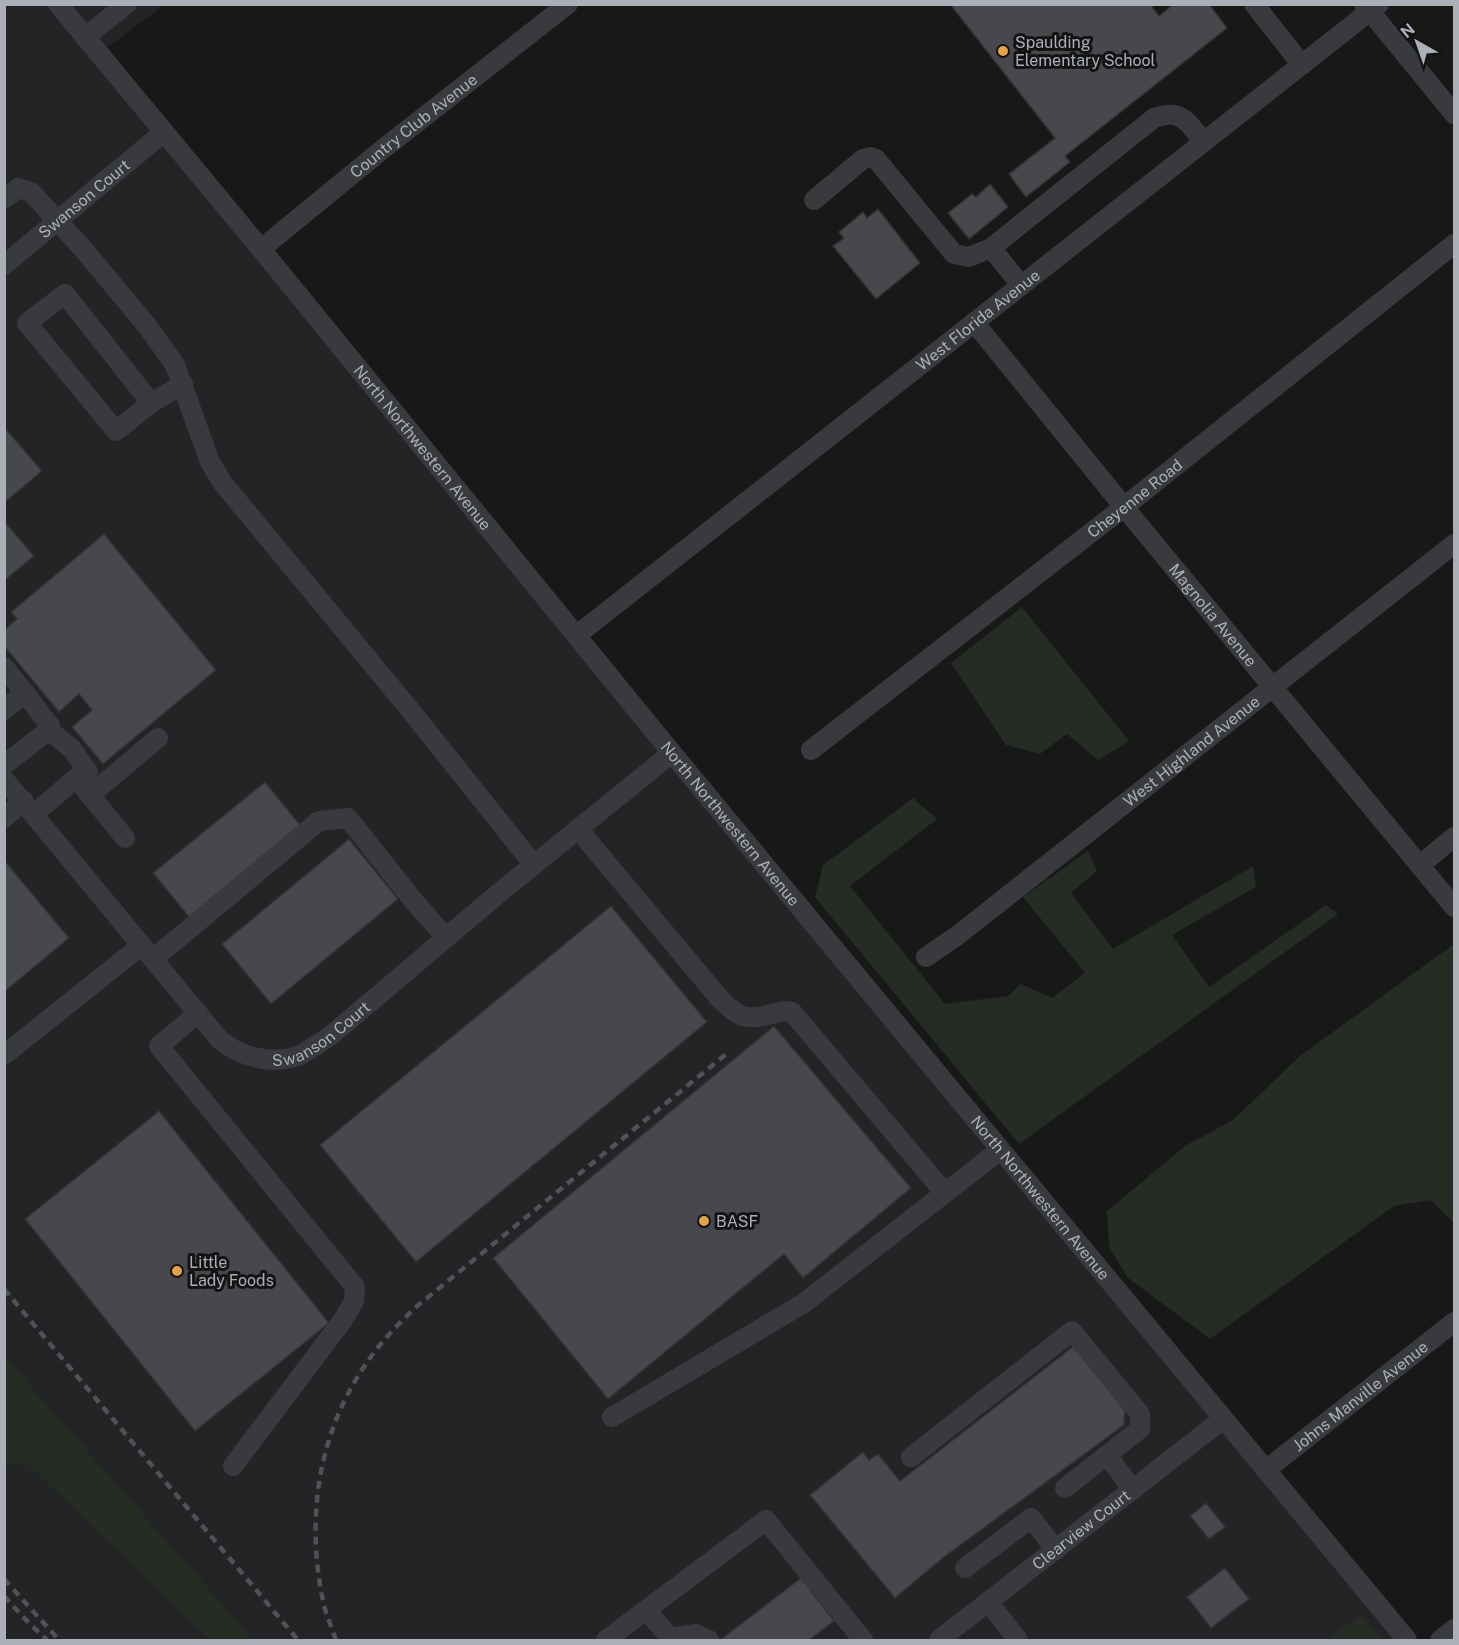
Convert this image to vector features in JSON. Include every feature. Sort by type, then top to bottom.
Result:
[{"type":"street","name":"North Northwestern Avenue","points":[[58,4],[672,753],[1407,1641]]},
{"type":"street","points":[[85,37],[127,4]]},
{"type":"street","name":"Country Club Avenue","points":[[261,249],[383,149],[568,4]]},
{"type":"street","points":[[1254,4],[1302,65]]},
{"type":"street","points":[[1371,7],[1455,114]]},
{"type":"street","name":"West Florida Avenue","points":[[576,635],[1302,65],[1371,7]]},
{"type":"street","points":[[814,200],[864,159],[870,157],[876,159],[954,254],[969,257],[991,248],[1154,118],[1168,114],[1183,118],[1204,142]]},
{"type":"street","name":"Swanson Court","points":[[4,265],[163,133]]},
{"type":"street","points":[[4,199],[18,188],[31,192],[58,220],[148,327],[175,365],[210,462],[222,482],[411,711],[534,865]]},
{"type":"street","name":"Cheyenne Road","points":[[811,750],[1124,507],[1455,244]]},
{"type":"street","points":[[991,248],[1021,285]]},
{"type":"street","points":[[150,404],[65,294],[27,323],[116,430],[150,404],[183,384]]},
{"type":"street","name":"Magnolia Avenue","points":[[974,322],[1455,907]]},
{"type":"street","name":"West Highland Avenue","points":[[926,957],[1455,544]]},
{"type":"street","points":[[4,667],[50,726],[49,730],[72,749],[88,772],[29,808],[4,818]]},
{"type":"street","points":[[4,710],[26,693]]},
{"type":"street","points":[[4,765],[49,730]]},
{"type":"street","points":[[90,795],[158,738]]},
{"type":"street","name":"Swanson Court","points":[[4,779],[219,1038],[228,1046],[244,1054],[256,1058],[280,1059],[298,1056],[329,1037],[672,753]]},
{"type":"street","points":[[76,778],[125,838]]},
{"type":"street","points":[[4,1055],[147,952],[319,821],[348,818],[446,938]]},
{"type":"street","points":[[578,829],[720,999],[734,1012],[749,1018],[786,1011],[792,1012],[945,1193]]},
{"type":"street","points":[[1420,865],[1455,837]]},
{"type":"street","points":[[198,1013],[159,1046],[355,1287],[354,1301],[343,1320],[233,1466]]},
{"type":"street","points":[[612,1417],[804,1303],[1000,1150]]},
{"type":"street","name":"Johns Manville Avenue","points":[[1266,1470],[1455,1322]]},
{"type":"street","points":[[911,1457],[1072,1331],[1140,1414],[1140,1430],[1065,1488]]},
{"type":"street","name":"Clearview Court","points":[[939,1641],[1224,1419]]},
{"type":"street","points":[[1107,1455],[1133,1490]]},
{"type":"street","points":[[965,1568],[1031,1518],[1056,1550]]},
{"type":"street","points":[[606,1641],[766,1520],[863,1641]]},
{"type":"street","points":[[988,1602],[1018,1641]]},
{"type":"street","points":[[646,1610],[671,1639],[696,1634],[710,1641]]},
{"type":"street","points":[[1440,1641],[1455,1629]]},
{"type":"shaded area","points":[[5,5],[164,5],[102,52],[1412,1640],[5,1640]]},
{"type":"shaded area","points":[[1022,607],[1129,741],[1098,760],[1067,734],[1040,754],[1006,745],[951,663]]},
{"type":"shaded area","points":[[913,798],[937,819],[850,886],[945,1004],[1008,996],[1021,984],[1052,998],[1085,973],[1023,897],[1088,851],[1097,871],[1071,893],[1113,949],[1253,866],[1256,887],[1172,935],[1209,987],[1326,905],[1338,914],[1019,1144],[815,897],[823,865]]},
{"type":"shaded area","points":[[1454,944],[1454,1223],[1430,1200],[1394,1206],[1210,1339],[1128,1278],[1109,1247],[1107,1211],[1185,1146],[1233,1120],[1300,1056]]},
{"type":"shaded area","points":[[4,1357],[250,1636],[244,1640],[211,1640],[25,1462],[5,1467]]},
{"type":"shaded area","points":[[1361,1615],[1383,1640],[1327,1640]]},
{"type":"building","points":[[950,4],[1150,4],[1159,16],[1174,4],[1209,4],[1227,28],[1065,156],[1070,162],[1026,197],[1009,174],[1055,138]]},
{"type":"building","points":[[990,184],[1008,207],[969,239],[948,213],[972,194],[976,197]]},
{"type":"building","points":[[878,209],[920,263],[876,299],[833,246],[844,238],[839,232],[863,212],[867,218]]},
{"type":"building","points":[[4,427],[42,471],[4,503]]},
{"type":"building","points":[[4,521],[34,556],[4,581]]},
{"type":"building","points":[[104,534],[216,670],[103,764],[72,727],[92,710],[79,694],[59,712],[4,646],[4,630],[17,619],[11,612]]},
{"type":"building","points":[[265,782],[300,825],[189,917],[153,873]]},
{"type":"building","points":[[349,839],[398,899],[271,1004],[222,944]]},
{"type":"building","points":[[4,860],[69,938],[4,992]]},
{"type":"building","points":[[611,906],[707,1022],[416,1262],[320,1145]]},
{"type":"building","name":"BASF","points":[[774,1026],[911,1188],[803,1278],[784,1254],[608,1399],[493,1258]]},
{"type":"building","name":"Little Lady Foods","points":[[159,1111],[329,1323],[195,1431],[25,1219]]},
{"type":"building","points":[[1074,1346],[1125,1410],[1124,1425],[944,1557],[895,1598],[810,1495],[863,1452],[869,1460],[878,1454],[900,1481]]},
{"type":"building","points":[[1206,1503],[1225,1527],[1209,1539],[1190,1516]]},
{"type":"building","points":[[1225,1568],[1249,1599],[1211,1628],[1187,1597]]},
{"type":"building","points":[[801,1578],[834,1621],[809,1640],[720,1640]]},
{"type":"railway","points":[[336,1640],[324,1606],[318,1568],[316,1536],[321,1472],[340,1411],[373,1354],[416,1307],[730,1051]]},
{"type":"railway","points":[[4,1289],[298,1640]]},
{"type":"railway","points":[[4,1579],[59,1640]]},
{"type":"railway","points":[[4,1596],[47,1640]]},
{"type":"place","name":"Spaulding Elementary School","points":[[1003,51]]},
{"type":"place","name":"BASF","points":[[704,1221]]},
{"type":"place","name":"Little Lady Foods","points":[[177,1271]]}]
